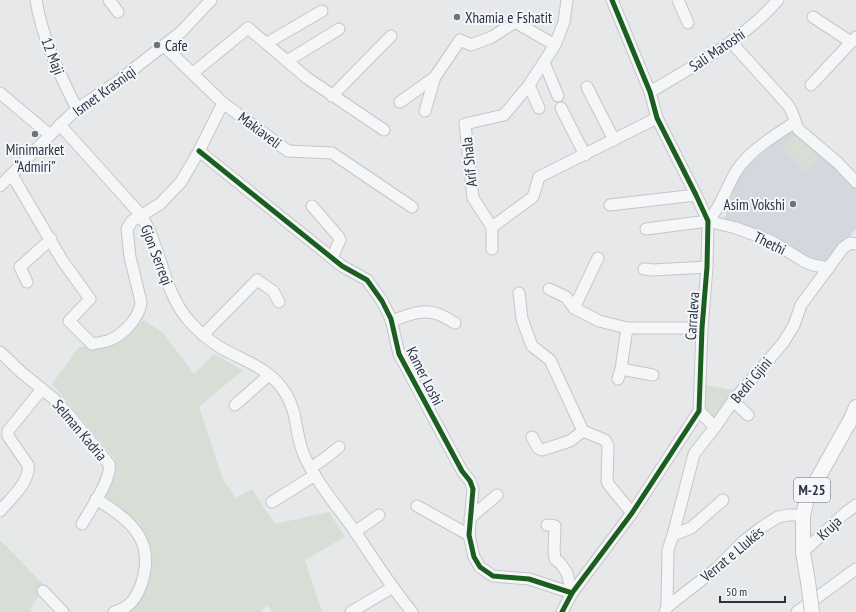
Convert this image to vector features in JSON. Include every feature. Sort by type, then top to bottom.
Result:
[{"type":"main road","name":"M-25","points":[[812,612],[804,552],[803,515],[807,499],[851,419],[856,407]]},
{"type":"street","name":"12 Maji","points":[[36,0],[42,27],[63,81],[77,110]]},
{"type":"street","points":[[109,0],[118,12]]},
{"type":"street","name":"Ismet Krasniqi","points":[[0,186],[60,125],[77,110],[118,82],[164,46],[181,32],[211,0]]},
{"type":"street","name":"Arif Shala","points":[[492,227],[473,198],[465,124],[504,115],[529,85],[554,45],[564,22],[566,0]]},
{"type":"street","name":"Carraleva","points":[[612,0],[650,92],[657,118],[708,221],[699,411]]},
{"type":"street","points":[[678,0],[688,23]]},
{"type":"street","name":"Sali Matoshi","points":[[650,92],[731,42],[768,11],[778,0]]},
{"type":"street","points":[[267,43],[322,11]]},
{"type":"street","points":[[811,85],[853,39],[813,17]]},
{"type":"street","points":[[425,111],[435,77],[460,40],[471,45],[492,37],[515,22],[554,45]]},
{"type":"street","points":[[193,73],[248,28],[306,78],[384,130]]},
{"type":"street","points":[[288,61],[339,29]]},
{"type":"street","points":[[332,96],[392,36]]},
{"type":"street","points":[[731,42],[788,105],[798,129],[838,163],[856,182]]},
{"type":"street","name":"Makiaveli","points":[[164,46],[223,103],[288,151],[332,153],[412,207]]},
{"type":"street","points":[[544,62],[558,96]]},
{"type":"street","points":[[400,102],[435,77]]},
{"type":"street","points":[[529,85],[539,108]]},
{"type":"street","points":[[587,87],[614,140]]},
{"type":"street","points":[[0,93],[50,135]]},
{"type":"street","points":[[12,175],[70,272],[90,299],[69,321],[92,344],[109,340],[119,336],[131,323],[141,308],[141,302],[130,257],[127,234],[129,225],[141,215],[146,214],[160,204],[181,182],[199,151],[223,103]]},
{"type":"street","points":[[561,108],[585,155]]},
{"type":"street","points":[[492,248],[492,227],[533,197],[539,177],[657,118]]},
{"type":"street","points":[[646,229],[708,221],[716,212],[738,169],[765,143],[795,122]]},
{"type":"street","name":"Gjon Serreqi","points":[[60,125],[141,215],[153,238],[167,279],[178,305],[191,323],[203,335],[222,348],[246,359],[269,375],[286,393],[291,404],[301,449],[313,471],[412,612]]},
{"type":"street","name":"Kamer Loshi","points":[[199,151],[342,266],[367,280],[382,301],[391,321],[399,354],[462,471],[470,481],[473,488],[469,535],[474,557],[480,567],[493,576],[529,578],[572,592]]},
{"type":"street","points":[[610,205],[696,195]]},
{"type":"street","points":[[312,206],[340,240],[332,258]]},
{"type":"street","name":"Thethi","points":[[708,221],[736,228],[771,241],[805,262],[829,268]]},
{"type":"street","points":[[27,282],[20,267],[51,239]]},
{"type":"street","name":"Bedri Gjini","points":[[666,610],[668,550],[694,454],[733,401],[783,343],[794,325],[801,305],[843,248],[850,243],[856,244]]},
{"type":"street","points":[[574,308],[598,258]]},
{"type":"street","points":[[644,269],[707,267]]},
{"type":"street","points":[[203,335],[257,280],[273,291],[279,302]]},
{"type":"street","points":[[549,289],[566,297],[574,308],[599,321],[627,328],[702,328]]},
{"type":"street","points":[[519,293],[522,320],[532,346],[550,360],[583,431],[606,440],[608,446],[607,481],[632,513]]},
{"type":"street","points":[[391,321],[413,313],[428,312],[438,314],[455,323]]},
{"type":"street","points":[[627,328],[619,374],[653,375]]},
{"type":"street","name":"Selman Kadria","points":[[0,352],[21,372],[48,393],[69,415],[109,464],[110,474],[82,524]]},
{"type":"street","points":[[235,405],[269,375]]},
{"type":"street","points":[[0,511],[26,481],[29,470],[28,465],[8,436],[8,431],[42,389]]},
{"type":"street","points":[[733,401],[748,415]]},
{"type":"street","points":[[562,612],[572,592],[632,513],[699,411],[715,427]]},
{"type":"street","points":[[532,437],[538,448],[542,450],[570,441],[583,431]]},
{"type":"street","points":[[272,502],[313,471],[339,447]]},
{"type":"street","points":[[470,518],[497,495]]},
{"type":"street","points":[[96,499],[116,511],[130,523],[137,532],[146,553],[146,565],[143,578],[134,600],[122,610],[114,612]]},
{"type":"street","points":[[673,535],[691,528],[723,500]]},
{"type":"street","name":"Kruja","points":[[804,552],[844,514],[856,505]]},
{"type":"street","points":[[417,506],[469,535]]},
{"type":"street","points":[[356,532],[379,515]]},
{"type":"street","name":"Verrat e Llukës","points":[[666,610],[717,568],[744,541],[762,527],[778,517],[803,515]]},
{"type":"street","points":[[548,525],[555,526],[555,559],[561,564],[566,573],[572,592]]},
{"type":"street","points":[[797,612],[856,569]]},
{"type":"street","points":[[352,612],[393,587]]},
{"type":"street","points":[[43,591],[63,612]]},
{"type":"shaded area","name":"Asim Vokshi","points":[[793,128],[856,187],[856,228],[829,264],[818,264],[724,220],[739,173]]},
{"type":"shaded area","points":[[796,133],[820,160],[805,173],[781,146]]},
{"type":"shaded area","points":[[144,320],[164,334],[194,374],[214,354],[243,370],[199,407],[223,480],[236,498],[252,489],[275,524],[329,512],[345,537],[305,560],[322,612],[273,612],[267,605],[261,612],[130,612],[145,592],[152,569],[152,552],[140,523],[103,498],[116,472],[115,459],[52,384],[79,347],[99,347],[124,337]]},
{"type":"shaded area","points":[[705,385],[737,391],[715,421],[706,412]]},
{"type":"shaded area","points":[[0,540],[45,586],[30,609],[34,612],[0,612]]},
{"type":"cycle path","points":[[562,612],[572,593],[632,513],[699,411],[708,221],[657,118],[650,92],[612,0]]},
{"type":"cycle path","points":[[199,151],[342,266],[367,280],[382,301],[391,319],[399,354],[462,471],[470,481],[473,489],[469,535],[474,557],[480,567],[493,576],[529,579],[572,593]]},
{"type":"place","name":"Xhamia e Fshatit","points":[[457,17]]},
{"type":"place","name":"Cafe","points":[[157,45]]},
{"type":"place","name":"Minimarket “Admiri”","points":[[35,134]]},
{"type":"place","name":"Asim Vokshi","points":[[793,204]]}]
